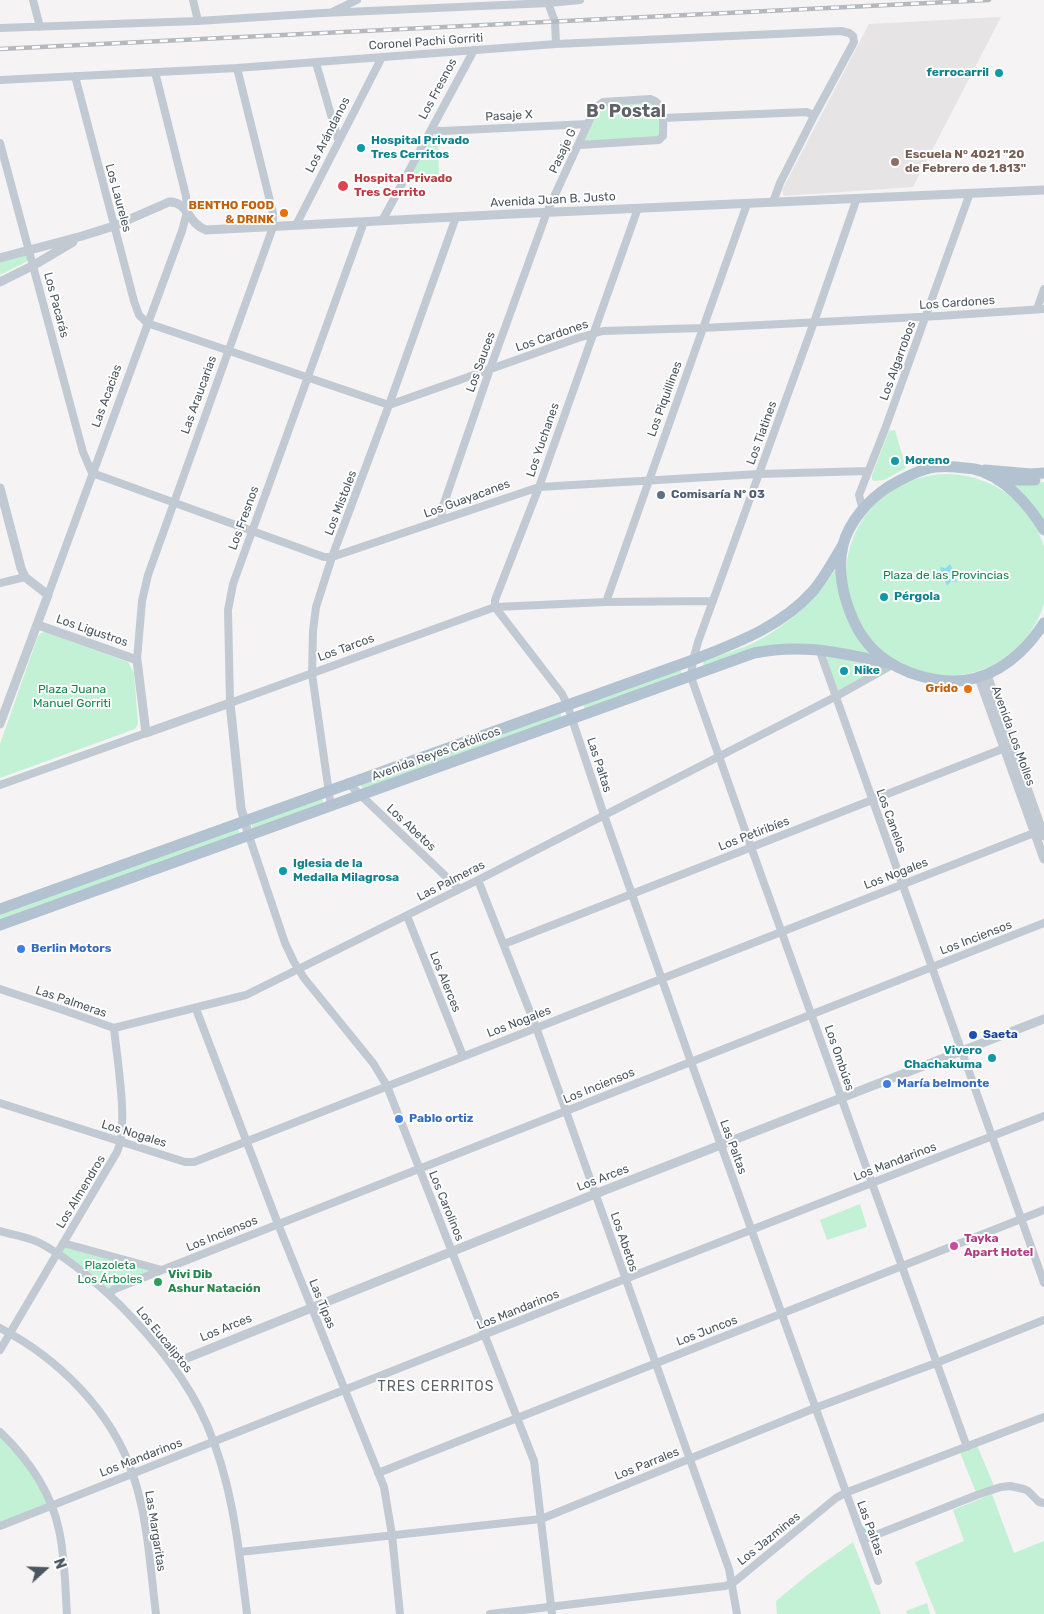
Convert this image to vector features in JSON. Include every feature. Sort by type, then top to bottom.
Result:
[{"type":"main road","name":"Avenida Reyes Católicos","points":[[0,909],[692,660],[762,630],[789,612],[811,593],[843,545],[856,518],[875,496],[898,481],[926,469],[948,466],[976,469]]},
{"type":"main road","points":[[976,469],[1014,473],[1044,472]]},
{"type":"main road","points":[[976,469],[998,480],[1023,500],[1044,530]]},
{"type":"main road","points":[[998,480],[1044,479]]},
{"type":"main road","points":[[843,545],[841,569],[844,598],[862,637],[877,654],[890,664],[924,678],[956,681],[983,676],[1009,663],[1029,643],[1044,623]]},
{"type":"main road","name":"Avenida Reyes Católicos","points":[[0,925],[742,657],[764,652],[819,649],[890,664]]},
{"type":"street","points":[[33,0],[40,27]]},
{"type":"street","points":[[193,0],[198,21]]},
{"type":"street","points":[[330,13],[335,9],[359,0],[360,12]]},
{"type":"street","points":[[0,28],[198,21],[580,0]]},
{"type":"street","points":[[548,2],[555,22],[556,44]]},
{"type":"street","name":"Coronel Pachi Gorriti","points":[[0,80],[237,68],[556,44],[841,31],[849,33],[854,36],[854,42],[814,116]]},
{"type":"street","name":"Los Fresnos","points":[[382,221],[474,50]]},
{"type":"street","name":"Los Arándanos","points":[[296,225],[338,139],[382,57]]},
{"type":"street","points":[[316,62],[338,139]]},
{"type":"street","name":"Las Araucarias","points":[[146,733],[138,660],[144,588],[273,227],[273,213],[237,68]]},
{"type":"street","name":"Las Acacias","points":[[0,724],[182,231],[187,212],[186,196],[155,72]]},
{"type":"street","name":"Los Laureles","points":[[75,76],[134,301],[139,315],[147,323]]},
{"type":"street","name":"Pasaje G","points":[[547,212],[595,108],[603,102],[654,100],[660,105],[663,118]]},
{"type":"street","points":[[579,144],[657,141],[663,136],[663,118],[806,112],[814,116],[775,193],[773,202]]},
{"type":"street","name":"Pasaje X","points":[[431,130],[588,124]]},
{"type":"street","name":"Los Pacarás","points":[[0,143],[83,452],[92,473]]},
{"type":"street","name":"Avenida Juan B. Justo","points":[[0,258],[114,226],[169,202],[176,202],[182,206],[193,222],[199,228],[206,230],[547,212],[1044,190]]},
{"type":"street","name":"Los Algarrobos","points":[[864,507],[859,495],[885,429],[970,193]]},
{"type":"street","name":"Los Tiatines","points":[[691,677],[692,660],[857,198]]},
{"type":"street","name":"Los Piquillines","points":[[606,602],[647,481],[747,204]]},
{"type":"street","name":"Los Yuchanes","points":[[494,606],[638,208]]},
{"type":"street","name":"Los Sauces","points":[[441,520],[442,509],[490,369],[547,212]]},
{"type":"street","name":"Los Mistoles","points":[[331,807],[312,674],[314,618],[332,557],[456,217]]},
{"type":"street","name":"Los Fresnos","points":[[248,836],[244,820],[230,703],[228,610],[233,584],[364,222]]},
{"type":"street","name":"Avenida Juan B. Justo","points":[[0,282],[34,265],[82,236]]},
{"type":"street","points":[[1040,309],[1044,290]]},
{"type":"street","name":"Los Cardones","points":[[389,405],[603,331],[926,317],[1040,309]]},
{"type":"street","points":[[147,323],[389,405]]},
{"type":"street","name":"Los Guayacanes","points":[[332,557],[539,486],[758,474],[868,471]]},
{"type":"street","points":[[92,473],[324,557],[332,557]]},
{"type":"street","points":[[0,488],[21,568],[25,576],[48,595]]},
{"type":"street","points":[[0,583],[25,576]]},
{"type":"street","name":"Los Tarcos","points":[[0,785],[312,674],[494,606],[713,601]]},
{"type":"street","points":[[494,606],[562,694],[572,719]]},
{"type":"street","name":"Los Ligustros","points":[[38,625],[138,660]]},
{"type":"street","name":"Los Canelos","points":[[819,649],[1044,1283]]},
{"type":"street","name":"Las Palmeras","points":[[0,989],[114,1028],[246,996],[478,880],[835,697],[890,664]]},
{"type":"street","name":"Avenida Los Molles","points":[[983,676],[1041,831],[1044,859]]},
{"type":"street","name":"Los Ombúes","points":[[691,677],[967,1447]]},
{"type":"street","name":"Las Paltas","points":[[572,719],[691,1062],[878,1581]]},
{"type":"street","name":"Los Petiribíes","points":[[504,944],[1008,747]]},
{"type":"street","name":"Los Abetos","points":[[348,783],[459,889]]},
{"type":"street","name":"Los Nogales","points":[[0,1104],[190,1162],[1041,831]]},
{"type":"street","name":"Los Carolinos","points":[[248,836],[285,943],[299,970],[373,1063],[387,1086],[486,1335],[534,1461],[552,1611]]},
{"type":"street","name":"Los Abetos","points":[[478,880],[536,1027],[729,1569],[737,1614]]},
{"type":"street","name":"Los Alerces","points":[[407,916],[463,1056]]},
{"type":"street","name":"Los Inciensos","points":[[108,1294],[115,1289],[419,1168],[1044,923]]},
{"type":"street","name":"Las Tipas","points":[[196,1008],[278,1224],[386,1495],[400,1614]]},
{"type":"street","name":"Los Arces","points":[[172,1364],[595,1194],[1044,1019]]},
{"type":"street","name":"Los Almendros","points":[[0,1350],[117,1152],[121,1142],[123,1124],[114,1028]]},
{"type":"street","name":"Los Mandarinos","points":[[0,1526],[1044,1116]]},
{"type":"street","name":"Los Juncos","points":[[378,1473],[1044,1210]]},
{"type":"street","name":"Los Eucaliptos","points":[[0,1231],[39,1243],[108,1294],[133,1318],[172,1364],[203,1416],[214,1442],[227,1485],[240,1552],[247,1614]]},
{"type":"street","points":[[63,1243],[162,1270]]},
{"type":"street","name":"Los Parrales","points":[[240,1552],[541,1519],[815,1408],[1044,1320]]},
{"type":"street","name":"Las Margaritas","points":[[0,1328],[54,1364],[80,1389],[109,1425],[133,1473],[146,1528],[156,1614]]},
{"type":"street","name":"Los Jazmines","points":[[490,1614],[552,1611],[716,1588],[732,1583],[836,1498],[845,1493],[1044,1417]]},
{"type":"street","points":[[0,1432],[10,1441],[34,1472],[51,1505],[59,1529],[68,1614]]},
{"type":"street","points":[[863,1540],[1001,1487],[1010,1486],[1028,1491],[1039,1502],[1044,1503]]},
{"type":"shaded area","points":[[1001,17],[913,187],[784,196],[782,190],[869,24]]},
{"type":"green space","points":[[657,102],[663,136],[579,145],[599,104]]},
{"type":"green space","points":[[432,135],[438,136],[439,175],[410,174]]},
{"type":"green space","points":[[26,254],[28,261],[0,275],[0,261]]},
{"type":"green space","points":[[895,430],[906,468],[884,480],[874,481],[872,480],[872,475],[889,431]]},
{"type":"green space","name":"Plaza de las Provincias","points":[[937,474],[957,474],[986,481],[1019,503],[1041,536],[1048,565],[1048,585],[1041,614],[1019,647],[986,669],[957,676],[937,676],[908,669],[875,647],[853,614],[846,585],[846,565],[853,536],[875,503],[908,481]]},
{"type":"green space","points":[[1044,482],[1044,523],[1010,484]]},
{"type":"green space","points":[[838,564],[842,597],[876,657],[821,647],[704,667],[703,661],[754,643],[794,616],[815,597]]},
{"type":"green space","name":"Plaza Juana Manuel Gorriti","points":[[45,632],[128,662],[134,673],[138,724],[135,729],[0,778],[0,744],[38,636]]},
{"type":"green space","points":[[825,654],[878,666],[880,668],[838,692]]},
{"type":"green space","points":[[680,668],[682,674],[585,710],[583,703]]},
{"type":"green space","points":[[559,710],[562,718],[363,791],[360,783]]},
{"type":"green space","points":[[321,796],[324,804],[253,829],[251,822]]},
{"type":"green space","points":[[237,826],[240,834],[0,922],[0,913]]},
{"type":"green space","points":[[860,1204],[867,1227],[827,1240],[820,1220]]},
{"type":"green space","name":"Plazoleta Los Árboles","points":[[63,1243],[162,1270],[108,1294],[56,1254]]},
{"type":"green space","points":[[0,1432],[9,1441],[51,1505],[0,1526]]},
{"type":"green space","points":[[976,1443],[995,1488],[977,1495],[959,1450]]},
{"type":"green space","points":[[992,1494],[1014,1553],[1044,1541],[1044,1614],[936,1614],[915,1562],[964,1541],[953,1510]]},
{"type":"green space","points":[[853,1542],[881,1614],[777,1614],[776,1601],[811,1572]]},
{"type":"green space","points":[[927,1603],[930,1614],[907,1614],[906,1611]]},
{"type":"water","points":[[950,564],[953,570],[959,571],[955,576],[957,582],[951,581],[947,586],[945,580],[938,579],[942,573],[940,567],[946,568]]},
{"type":"waterway","points":[[861,1526],[865,1531],[873,1534]]},
{"type":"railway","points":[[0,49],[989,0]]},
{"type":"place","name":"ferrocarril","points":[[999,73]]},
{"type":"place","name":"Hospital Privado Tres Cerritos","points":[[361,148]]},
{"type":"place","name":"Escuela N° 4021 \"20 de Febrero de 1.813\"","points":[[895,162]]},
{"type":"place","name":"Hospital Privado Tres Cerrito","points":[[343,186]]},
{"type":"place","name":"BENTHO FOOD & DRINK","points":[[284,213]]},
{"type":"place","name":"Moreno","points":[[895,461]]},
{"type":"place","name":"Comisaría Nº 03","points":[[661,495]]},
{"type":"place","name":"Pérgola","points":[[884,597]]},
{"type":"place","name":"Nike","points":[[844,671]]},
{"type":"place","name":"Grido","points":[[968,689]]},
{"type":"place","name":"Iglesia de la Medalla Milagrosa","points":[[283,871]]},
{"type":"place","name":"Berlin Motors","points":[[21,949]]},
{"type":"place","name":"Saeta","points":[[973,1035]]},
{"type":"place","name":"Vivero Chachakuma","points":[[992,1058]]},
{"type":"place","name":"María belmonte","points":[[887,1084]]},
{"type":"place","name":"Pablo ortiz","points":[[399,1119]]},
{"type":"place","name":"Tayka Apart Hotel","points":[[954,1246]]},
{"type":"place","name":"Vivi Dib Ashur Natación","points":[[158,1282]]},
{"type":"district","name":"Bº Postal","points":[[626,112]]},
{"type":"district","name":"TRES CERRITOS","points":[[436,1387]]}]
